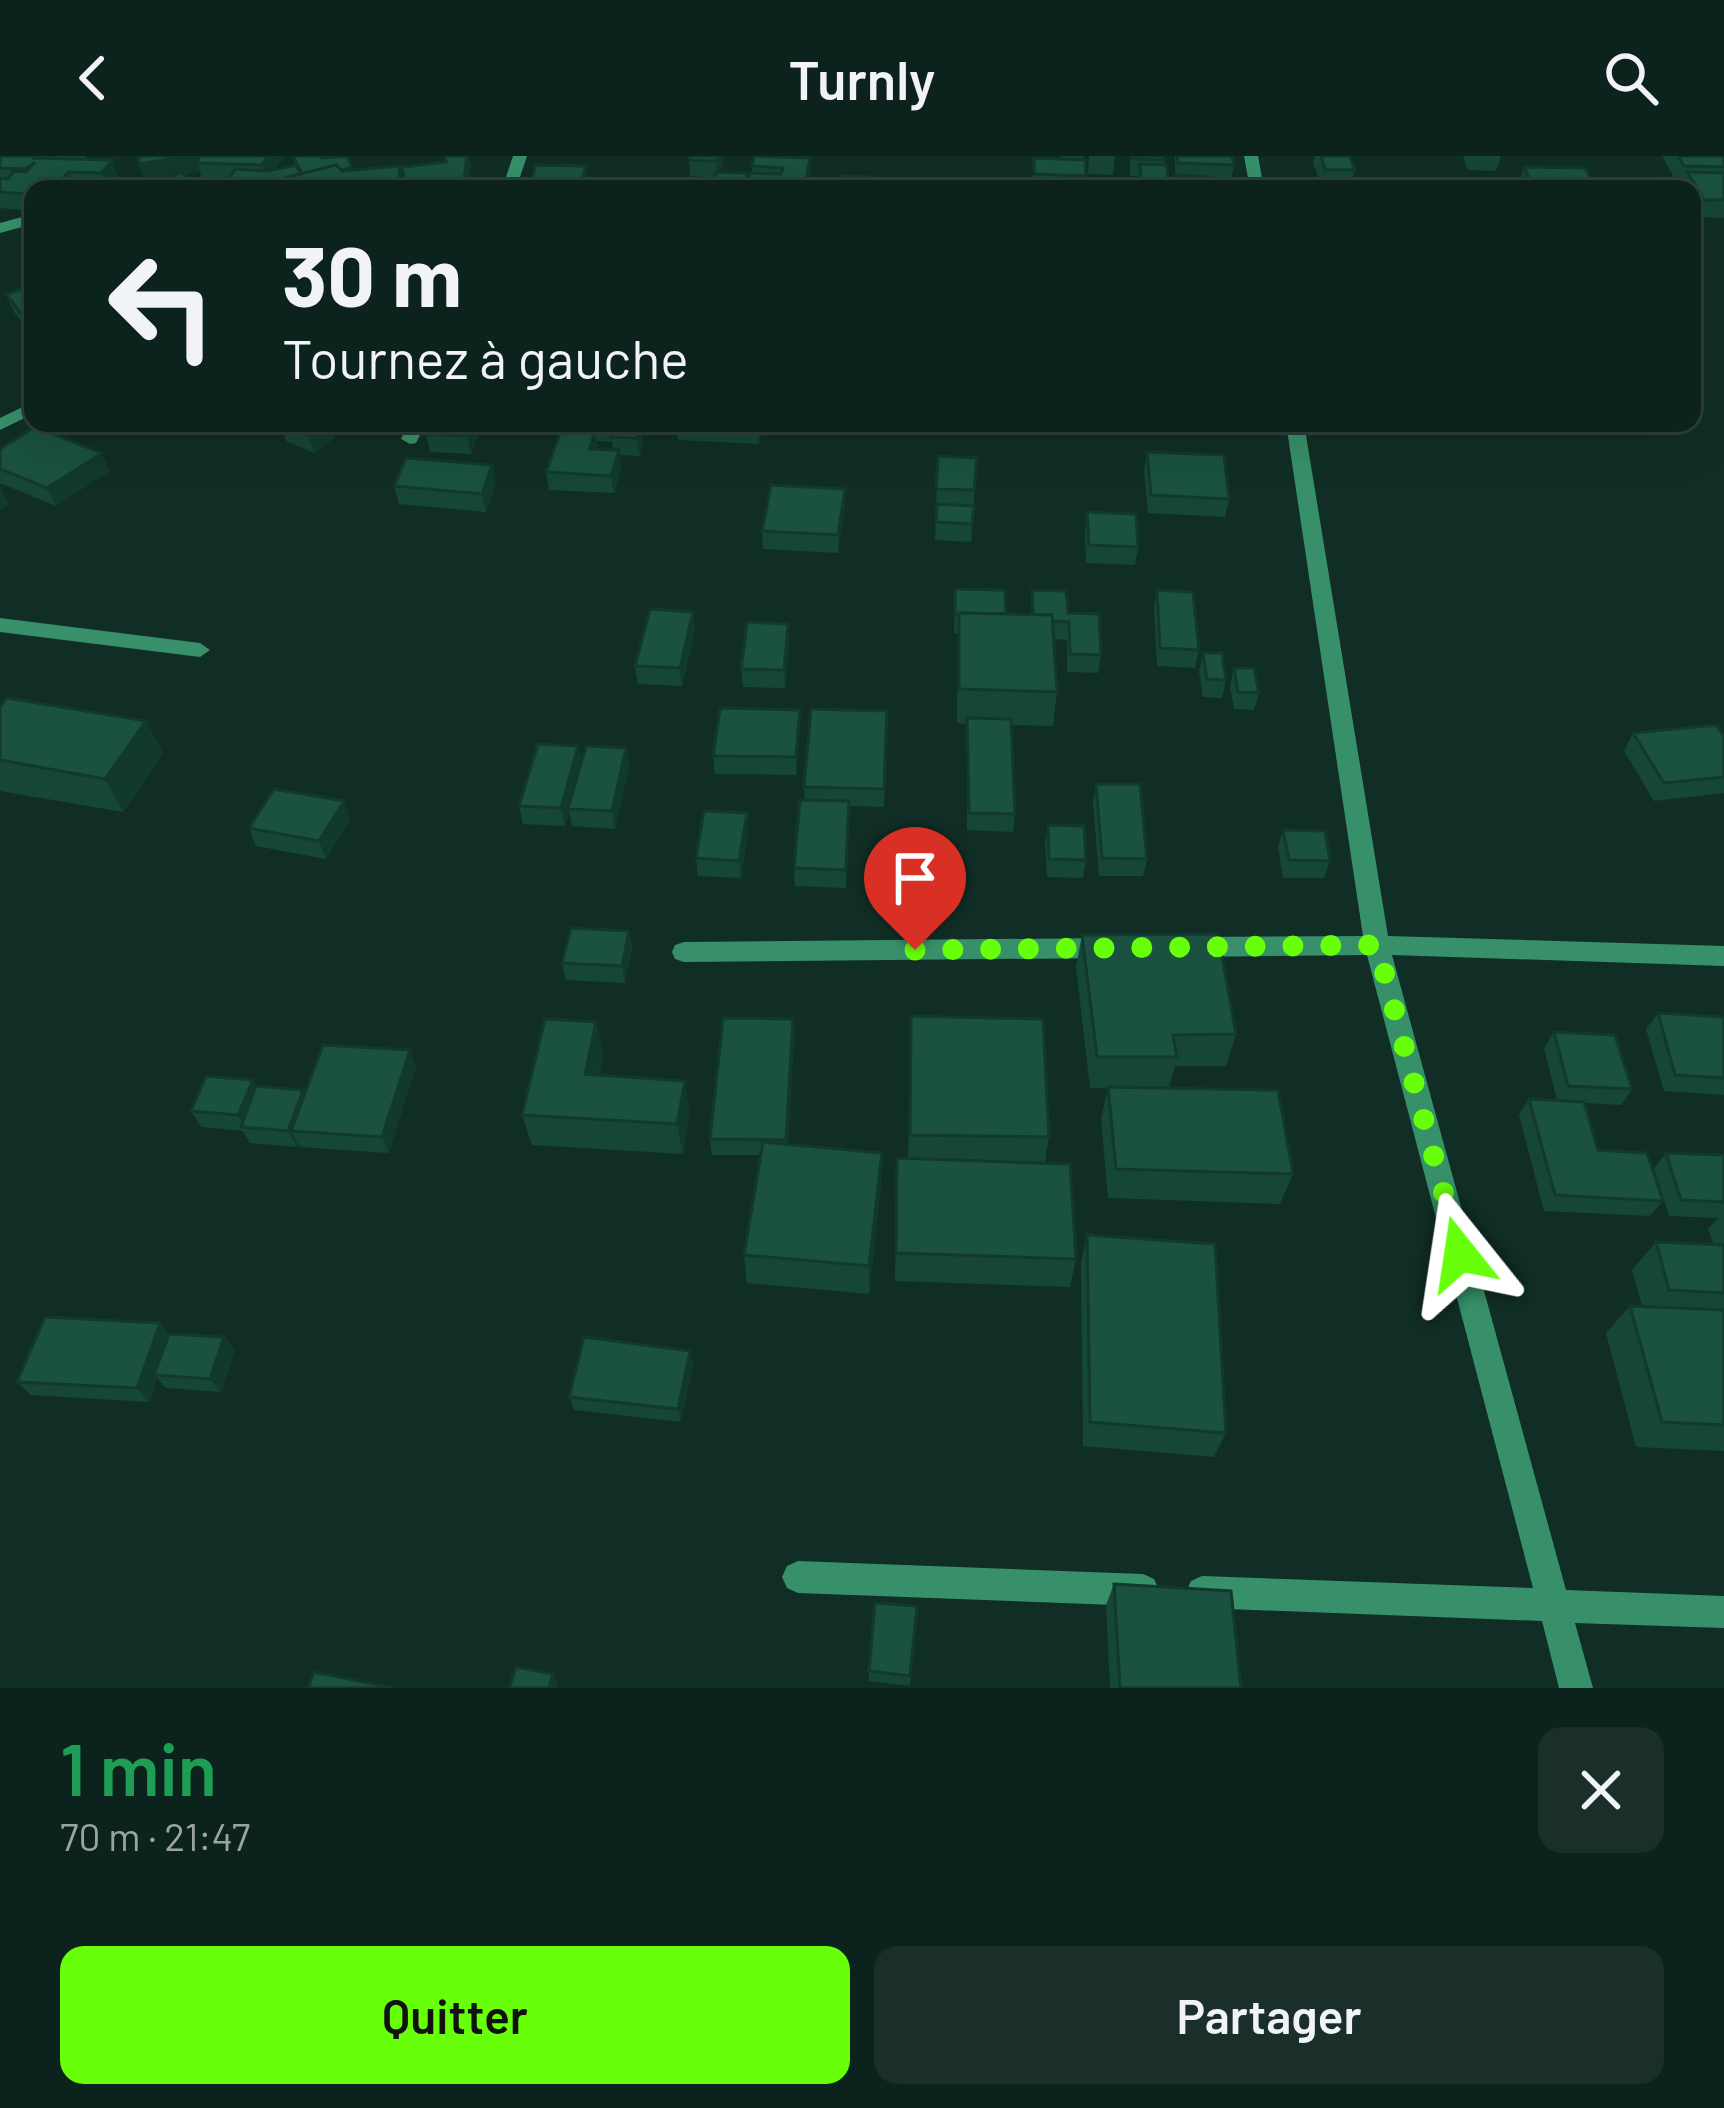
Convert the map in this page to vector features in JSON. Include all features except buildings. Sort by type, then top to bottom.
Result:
[{"type":"street","points":[[1241,156],[1251,156]]},
{"type":"street","points":[[1295,432],[1377,945],[1576,1688]]},
{"type":"street","points":[[0,625],[200,650]]},
{"type":"street","points":[[684,952],[1377,945],[1724,956]]},
{"type":"street","points":[[798,1577],[1724,1612]]},
{"type":"route","points":[[915,950],[1377,945],[1460,1254]]}]
